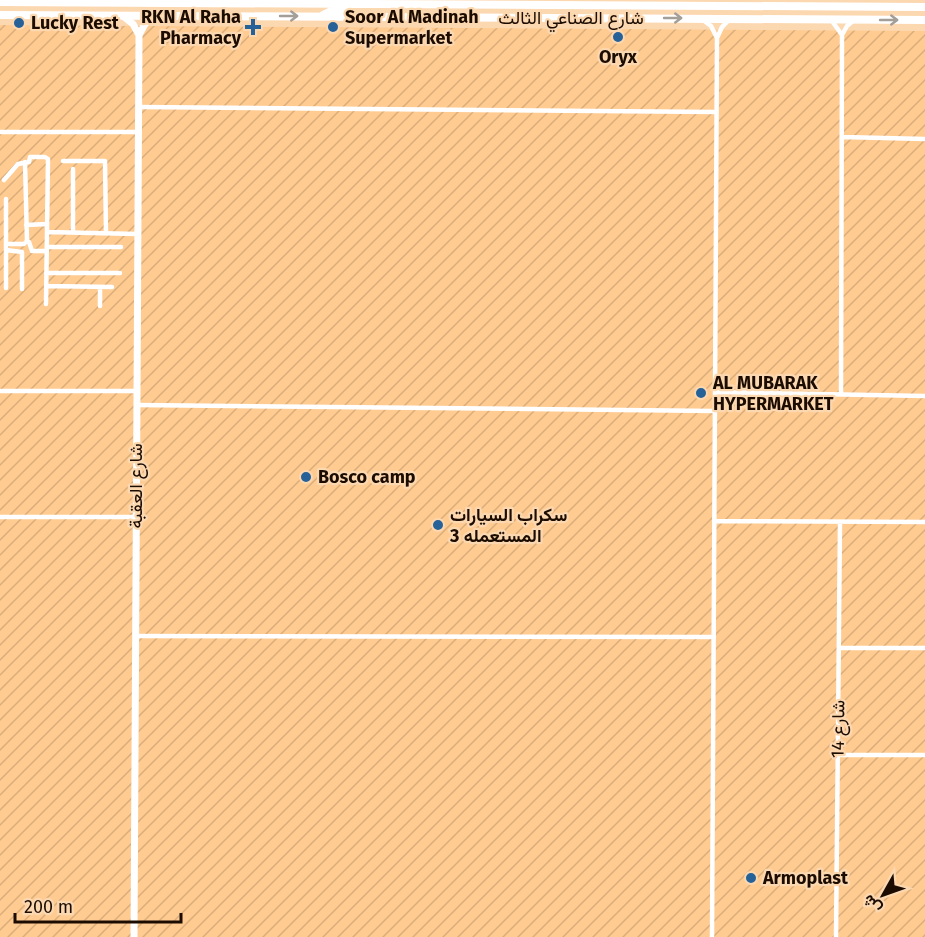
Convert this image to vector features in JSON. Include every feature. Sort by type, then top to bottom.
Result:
[{"type":"main road","name":"شارع الصناعي الثالث","points":[[2,2],[345,2],[425,5],[619,3],[925,8]]},
{"type":"main road","points":[[322,16],[331,10],[345,10],[345,2]]},
{"type":"main road","points":[[394,16],[396,10],[416,9],[425,5]]},
{"type":"main road","name":"شارع الصناعي الثالث","points":[[0,15],[925,20]]},
{"type":"street","points":[[869,7],[878,0]]},
{"type":"street","points":[[888,0],[896,7]]},
{"type":"street","points":[[123,15],[133,24],[139,35]]},
{"type":"street","points":[[139,35],[145,24],[155,15]]},
{"type":"street","points":[[699,18],[711,26],[717,39]]},
{"type":"street","points":[[712,937],[717,39],[722,27],[732,19]]},
{"type":"street","points":[[830,19],[842,35]]},
{"type":"street","points":[[841,394],[842,35],[856,20]]},
{"type":"street","name":"شارع العقبة","points":[[134,937],[139,35]]},
{"type":"street","points":[[139,107],[716,112]]},
{"type":"street","points":[[0,132],[138,132]]},
{"type":"street","points":[[842,137],[925,139]]},
{"type":"street","points":[[4,180],[18,164],[29,162],[31,157],[48,159],[46,304]]},
{"type":"street","points":[[63,161],[105,161],[106,233]]},
{"type":"street","points":[[25,162],[27,241],[32,251],[121,247]]},
{"type":"street","points":[[73,169],[73,232]]},
{"type":"street","points":[[6,198],[6,288]]},
{"type":"street","points":[[26,225],[47,224]]},
{"type":"street","points":[[47,232],[137,234]]},
{"type":"street","points":[[88,232],[88,247]]},
{"type":"street","points":[[6,247],[24,244],[27,241]]},
{"type":"street","points":[[6,247],[22,252],[22,289]]},
{"type":"street","points":[[46,273],[120,273]]},
{"type":"street","points":[[88,273],[88,286]]},
{"type":"street","points":[[46,286],[112,287]]},
{"type":"street","points":[[100,286],[100,306]]},
{"type":"street","points":[[0,391],[137,391]]},
{"type":"street","points":[[715,393],[925,396]]},
{"type":"street","points":[[137,405],[715,411]]},
{"type":"street","points":[[0,517],[136,517]]},
{"type":"street","points":[[714,521],[925,522]]},
{"type":"street","name":"شارع 14","points":[[836,937],[840,522]]},
{"type":"street","points":[[136,636],[714,637]]},
{"type":"street","points":[[839,648],[925,648]]},
{"type":"street","points":[[838,755],[925,755]]},
{"type":"shaded area","points":[[0,25],[925,31],[925,937],[0,937]]},
{"type":"place","name":"Lucky Rest","points":[[19,23]]},
{"type":"place","name":"RKN Al Raha Pharmacy","points":[[253,27]]},
{"type":"place","name":"Soor Al Madinah Supermarket","points":[[333,27]]},
{"type":"place","name":"Oryx","points":[[618,37]]},
{"type":"place","name":"AL MUBARAK HYPERMARKET","points":[[701,393]]},
{"type":"place","name":"Bosco camp","points":[[306,477]]},
{"type":"place","name":"سكراب السيارات المستعمله 3","points":[[438,525]]},
{"type":"place","name":"Armoplast","points":[[751,878]]}]
